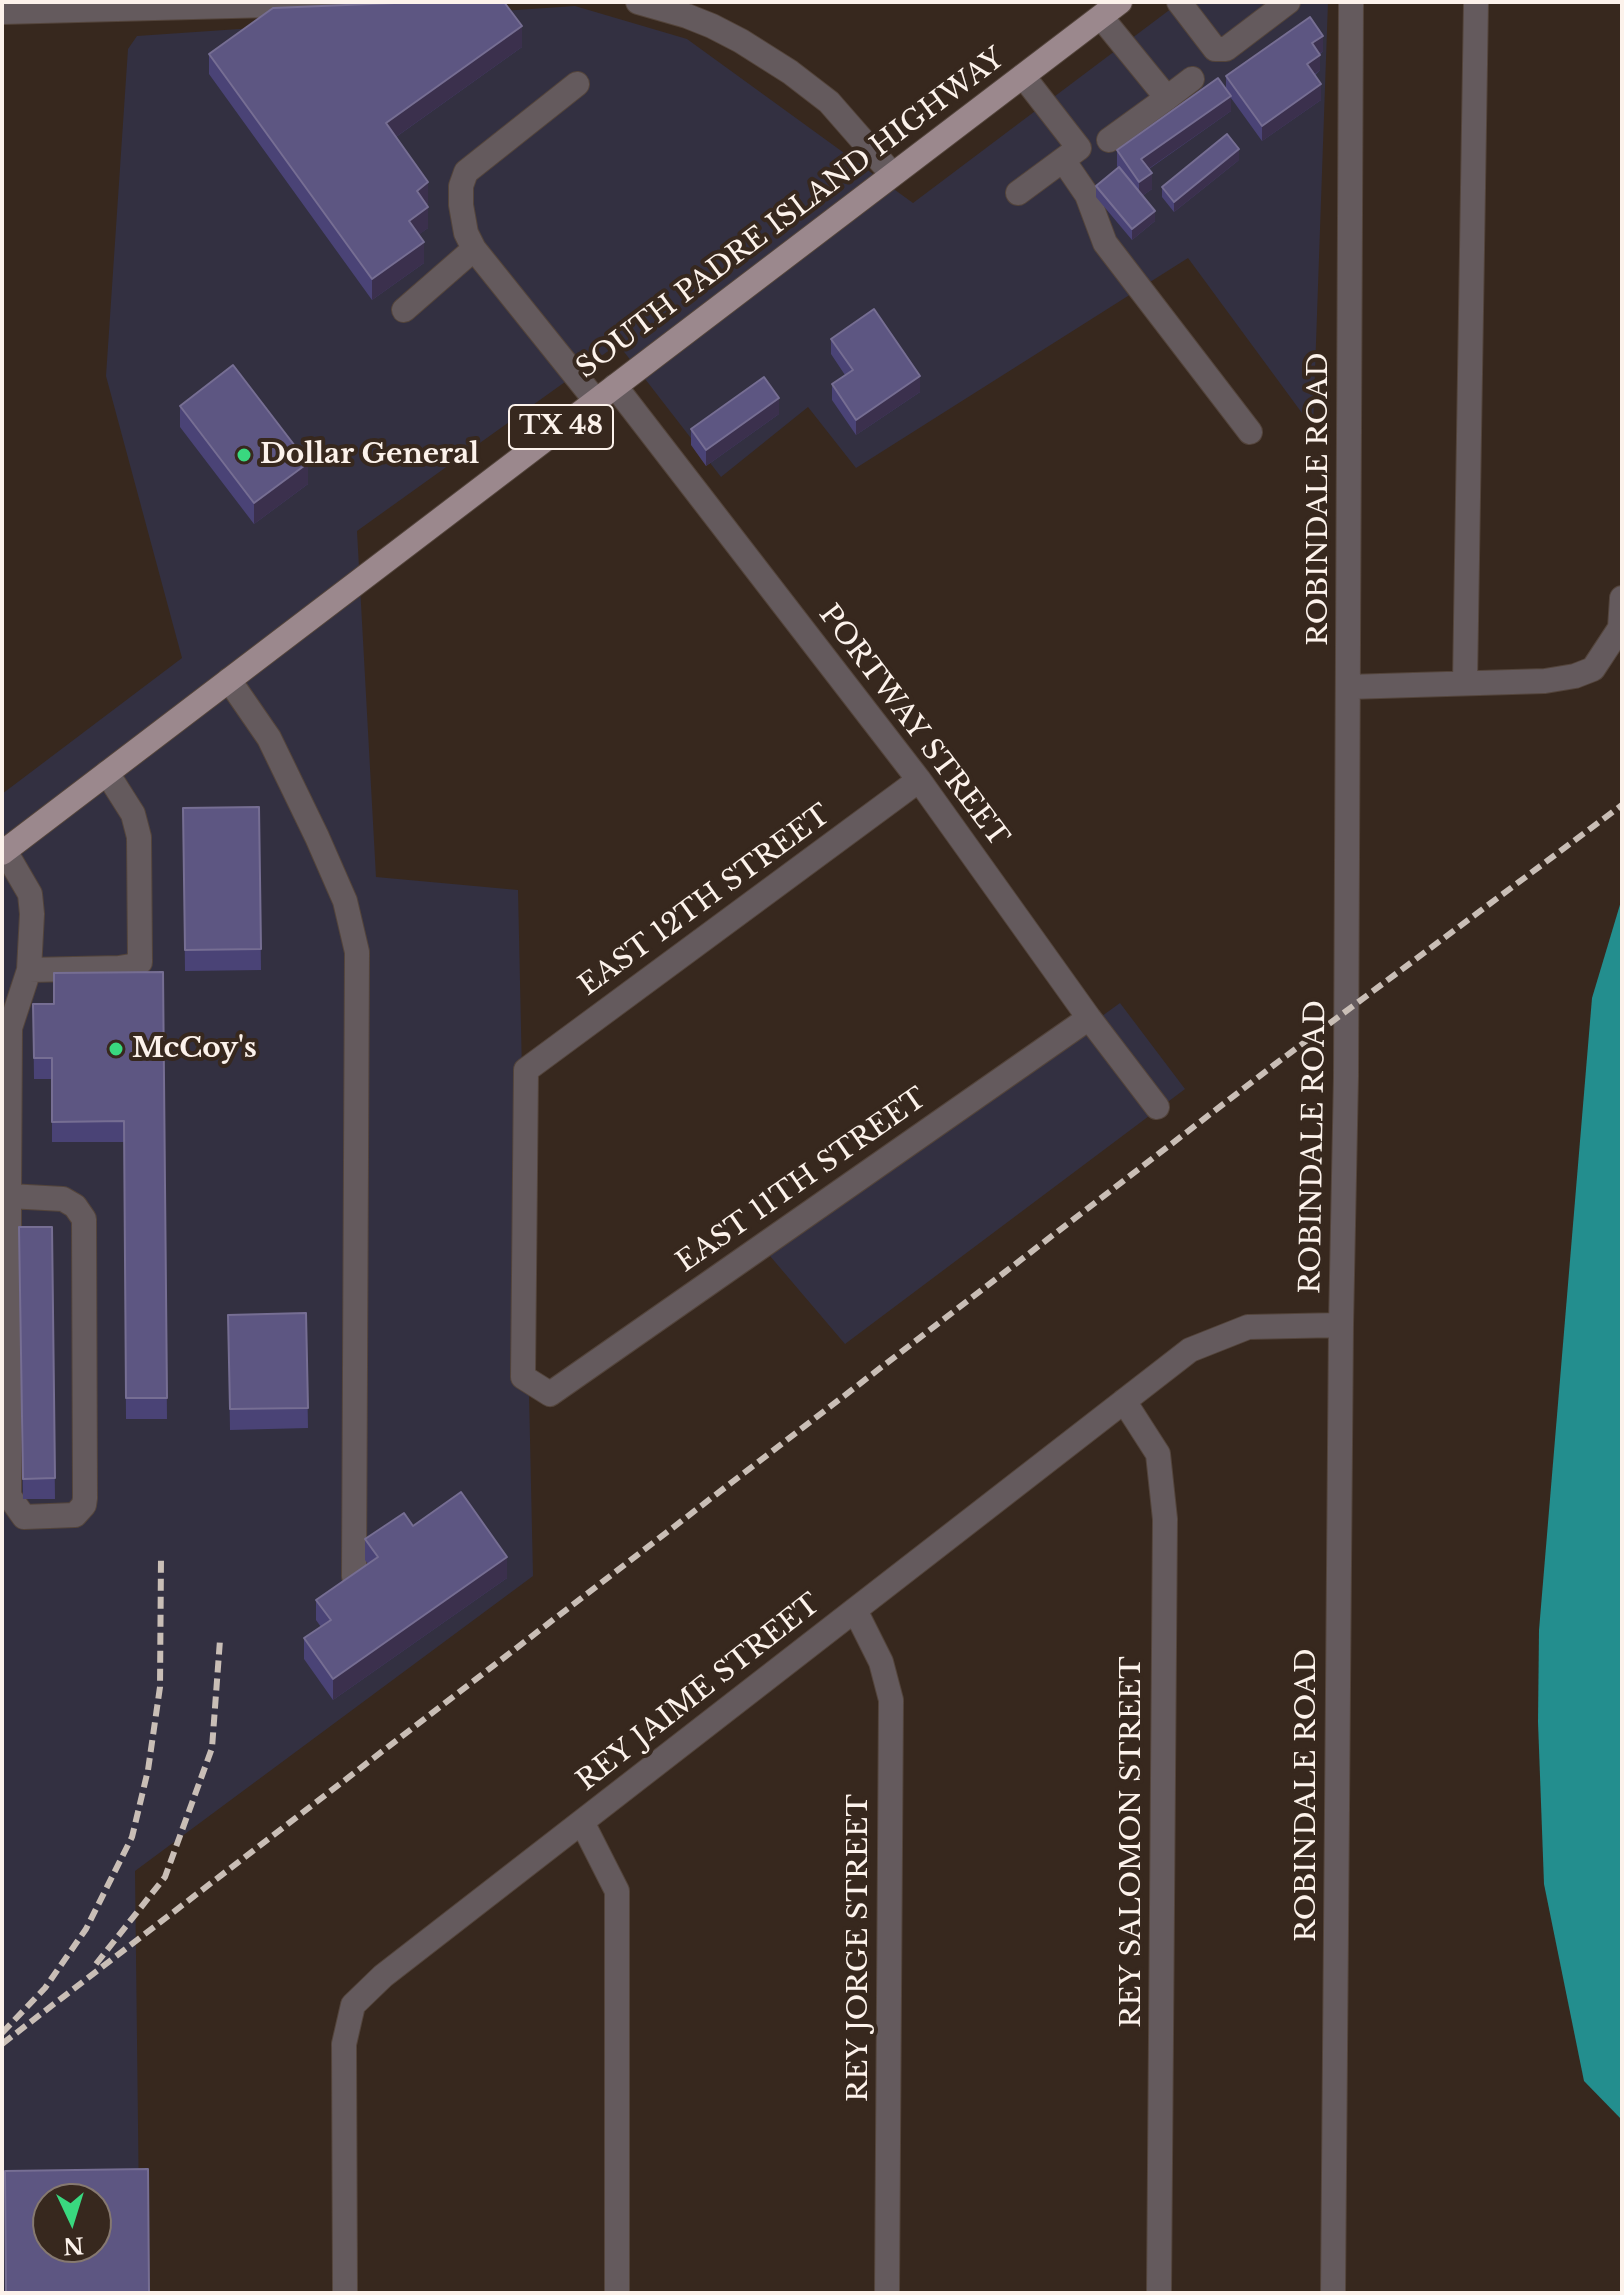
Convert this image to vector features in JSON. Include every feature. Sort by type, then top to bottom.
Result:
[{"type":"main road","name":"SOUTH PADRE ISLAND HIGHWAY","points":[[4,852],[1113,6]]},
{"type":"street","points":[[2,12],[385,2]]},
{"type":"street","points":[[638,2],[712,26],[790,72],[829,102],[892,174]]},
{"type":"street","points":[[1179,2],[1207,42],[1215,49],[1226,49],[1288,2]]},
{"type":"street","name":"ROBINDALE ROAD","points":[[1333,2293],[1346,1076],[1351,2]]},
{"type":"street","points":[[1465,683],[1476,2]]},
{"type":"street","points":[[1113,6],[1167,98]]},
{"type":"street","points":[[1018,193],[1079,148],[1023,76]]},
{"type":"street","points":[[1109,140],[1192,79]]},
{"type":"street","points":[[404,310],[474,249],[462,218],[461,186],[466,172],[577,84]]},
{"type":"street","points":[[1063,160],[1087,195],[1105,243],[1250,432]]},
{"type":"street","name":"PORTWAY STREET","points":[[474,249],[605,393],[919,780],[1089,1018],[1157,1107]]},
{"type":"street","points":[[1348,687],[1545,681],[1575,676],[1593,669],[1620,628],[1622,598]]},
{"type":"street","points":[[229,680],[269,738],[317,837],[345,901],[357,952],[354,1576]]},
{"type":"street","points":[[29,970],[119,968],[140,962],[139,837],[133,814],[107,773]]},
{"type":"street","name":"EAST 12TH STREET","points":[[550,1394],[523,1377],[526,1070],[919,780]]},
{"type":"street","points":[[4,852],[30,894],[32,914],[29,970],[10,1028],[9,1196],[9,1496],[24,1517],[75,1515],[84,1505],[85,1498],[84,1219],[75,1206],[63,1199],[9,1196]]},
{"type":"street","name":"EAST 11TH STREET","points":[[550,1394],[1089,1018]]},
{"type":"street","name":"REY JAIME STREET","points":[[345,2293],[344,2044],[353,2005],[383,1976],[1190,1350],[1248,1327],[1341,1325]]},
{"type":"street","name":"REY SALOMON STREET","points":[[1124,1401],[1158,1454],[1165,1519],[1159,2293]]},
{"type":"street","name":"REY JORGE STREET","points":[[855,1610],[881,1662],[891,1700],[887,2293]]},
{"type":"street","points":[[582,1822],[617,1891],[617,2293]]},
{"type":"shaded area","points":[[1180,2],[1328,2],[1313,428],[1188,258],[856,468],[808,407],[721,477],[618,344],[357,531],[376,877],[518,890],[533,1576],[135,1871],[140,2293],[2,2293],[2,794],[182,658],[106,376],[128,49],[137,36],[575,6],[687,39],[913,203]]},
{"type":"shaded area","points":[[1120,1003],[1185,1089],[845,1344],[770,1256]]},
{"type":"water","points":[[1622,898],[1622,2120],[1584,2081],[1544,1884],[1538,1722],[1539,1630],[1592,998]]},
{"type":"building","points":[[504,2],[522,26],[386,123],[428,182],[417,191],[428,207],[409,221],[424,242],[372,279],[209,54],[273,8]]},
{"type":"building","points":[[1310,17],[1323,36],[1312,43],[1320,55],[1307,64],[1321,84],[1262,126],[1226,76]]},
{"type":"building","points":[[1218,78],[1231,96],[1141,159],[1152,173],[1139,182],[1117,150]]},
{"type":"building","points":[[1227,134],[1239,149],[1174,202],[1162,187]]},
{"type":"building","points":[[1119,167],[1155,211],[1132,229],[1096,186]]},
{"type":"building","points":[[874,309],[920,376],[856,420],[832,384],[853,370],[831,339]]},
{"type":"building","name":"Dollar General","points":[[233,365],[308,463],[254,503],[180,406]]},
{"type":"building","points":[[764,377],[779,398],[706,450],[691,429]]},
{"type":"building","points":[[259,807],[261,949],[185,950],[183,808]]},
{"type":"building","points":[[163,972],[167,1398],[126,1398],[124,1121],[52,1122],[52,1058],[34,1058],[33,1004],[54,1004],[54,973]]},
{"type":"building","points":[[19,1227],[52,1227],[55,1478],[23,1479]]},
{"type":"building","points":[[306,1313],[308,1408],[230,1409],[228,1315]]},
{"type":"building","points":[[461,1492],[507,1557],[333,1679],[304,1638],[331,1620],[316,1600],[378,1557],[365,1539],[404,1513],[413,1526]]},
{"type":"building","points":[[148,2169],[149,2293],[6,2293],[5,2171]]},
{"type":"railway","points":[[2,2044],[1274,1065],[1622,805]]},
{"type":"railway","points":[[2,2033],[45,1988],[86,1929],[132,1837],[148,1770],[160,1687],[161,1557]]},
{"type":"railway","points":[[96,1964],[165,1877],[212,1748],[220,1640]]},
{"type":"place","name":"Dollar General","points":[[244,455]]},
{"type":"place","name":"McCoy's","points":[[116,1049]]}]
